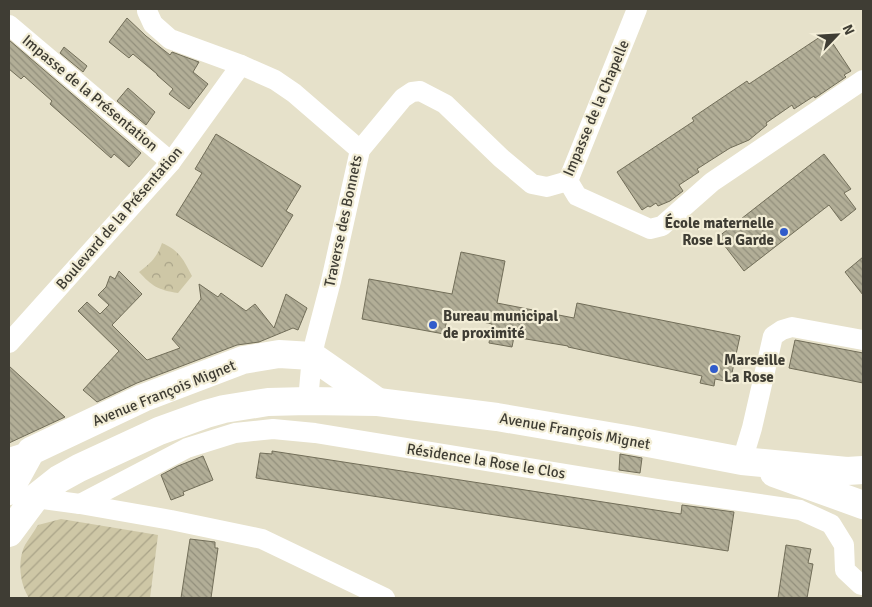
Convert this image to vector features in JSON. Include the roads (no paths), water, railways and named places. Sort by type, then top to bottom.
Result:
[{"type":"street","name":"Traverse des Bonnets","points":[[147,9],[153,24],[170,39],[241,64],[275,80],[294,93],[360,150],[312,356],[308,401]]},
{"type":"street","name":"Impasse de la Chapelle","points":[[360,150],[404,98],[412,92],[420,91],[445,104],[501,158],[532,184],[547,187],[568,181],[637,9]]},
{"type":"street","name":"Impasse de la Présentation","points":[[9,25],[171,162]]},
{"type":"street","name":"Boulevard de la Présentation","points":[[9,343],[171,162],[241,64]]},
{"type":"street","points":[[568,181],[577,196],[650,230],[662,226],[712,182],[863,80]]},
{"type":"street","points":[[742,461],[773,336],[782,330],[792,327],[863,340]]},
{"type":"street","name":"Avenue François Mignet","points":[[9,491],[20,454],[144,398],[244,360],[279,354],[312,356],[378,402]]},
{"type":"street","name":"Avenue François Mignet","points":[[9,533],[35,498],[59,479],[79,468],[158,430],[224,409],[268,402],[378,402],[497,417],[742,461],[847,471],[863,470]]},
{"type":"street","name":"Résidence la Rose le Clos","points":[[80,504],[186,448],[235,433],[273,429],[307,432],[800,510],[831,524],[844,545],[844,570],[863,585]]},
{"type":"street","name":"Avenue François Mignet","points":[[742,461],[863,505]]},
{"type":"street","points":[[35,498],[171,520],[262,539],[385,598]]},
{"type":"place","name":"École maternelle Rose La Garde","points":[[784,232]]},
{"type":"place","name":"Bureau municipal de proximité","points":[[433,325]]},
{"type":"place","name":"Marseille La Rose","points":[[714,369]]}]
